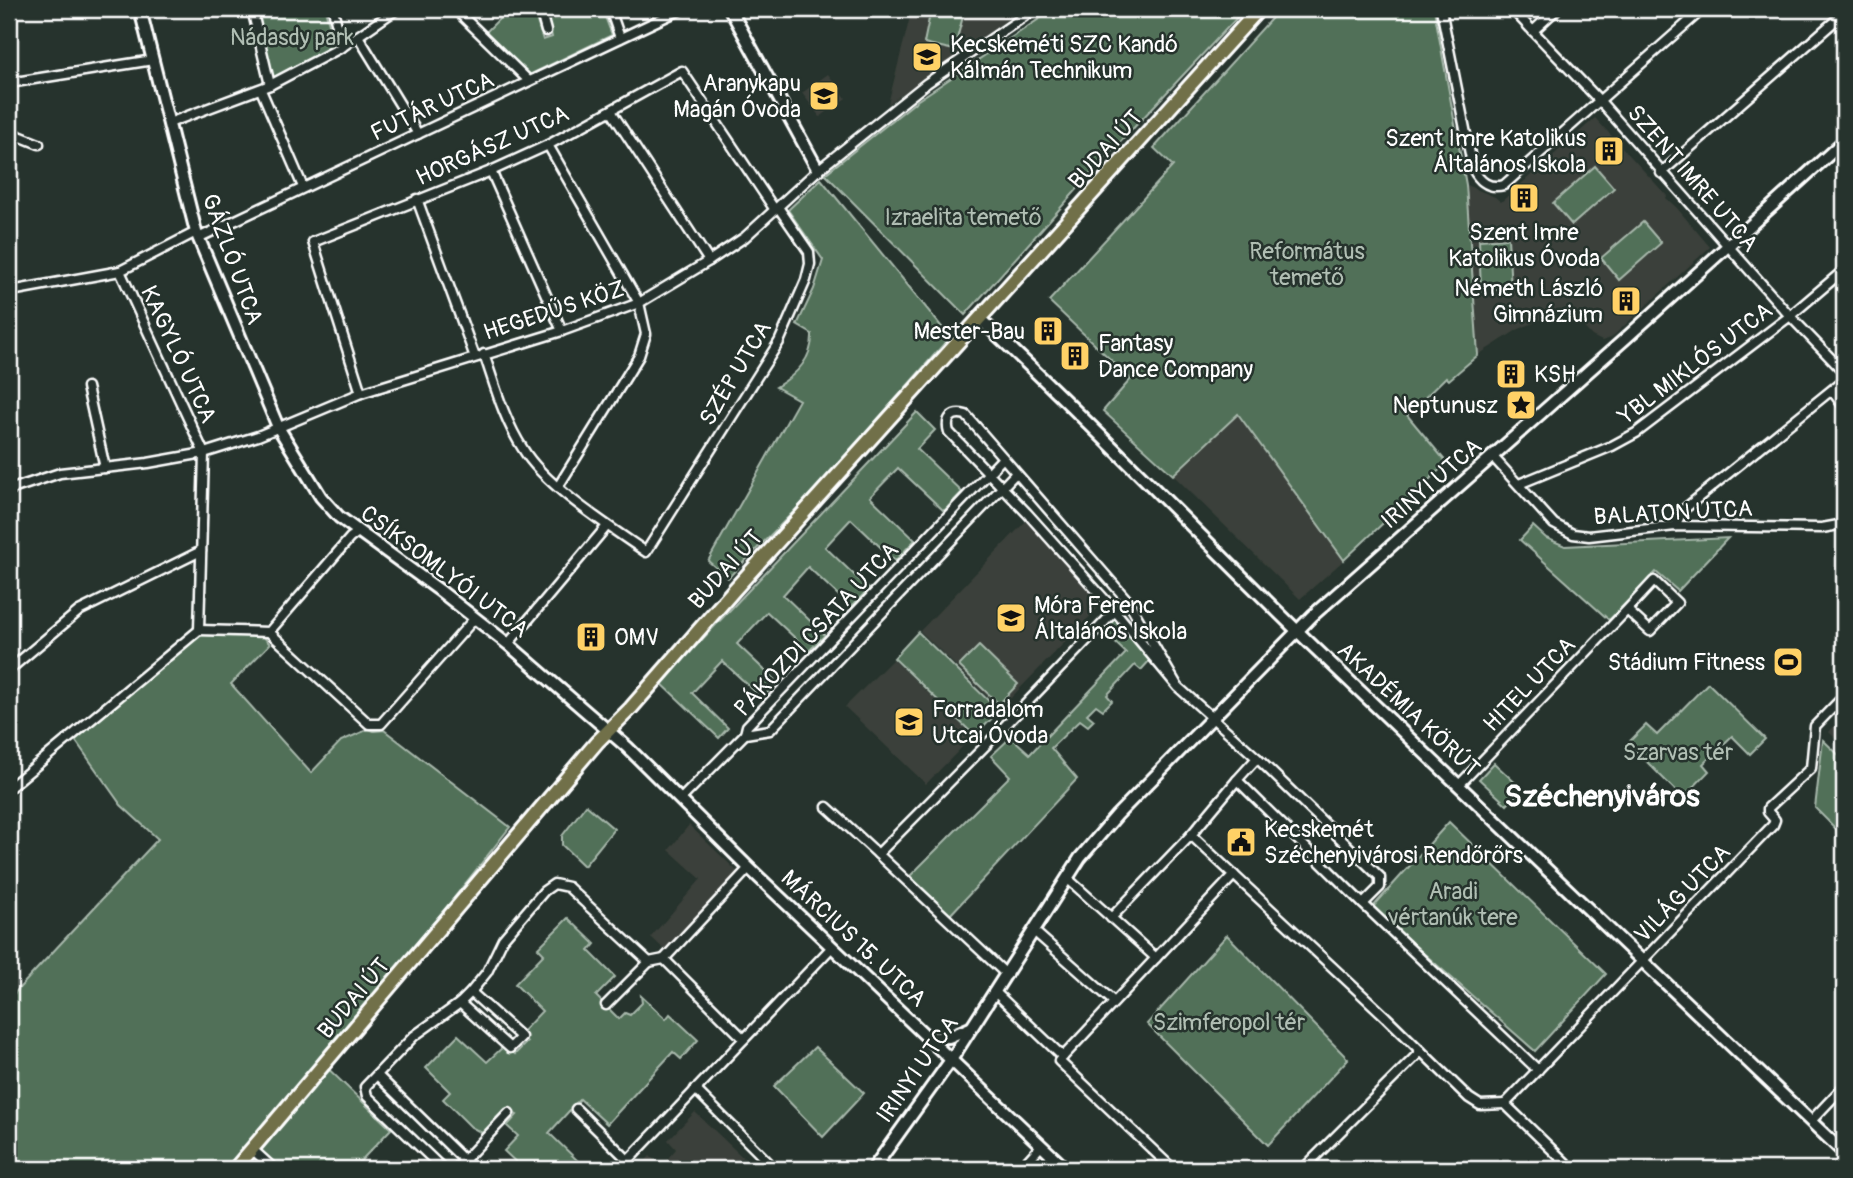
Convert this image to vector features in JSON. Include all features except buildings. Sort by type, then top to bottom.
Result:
[{"type":"main road","name":"BUDAI ÚT","points":[[235,1169],[608,731],[1259,9]]},
{"type":"street","name":"GÁZLÓ UTCA","points":[[140,9],[197,235],[278,427]]},
{"type":"street","points":[[252,9],[271,85]]},
{"type":"street","points":[[333,9],[342,47]]},
{"type":"street","points":[[169,123],[271,85],[342,47],[397,9]]},
{"type":"street","points":[[455,9],[529,81]]},
{"type":"street","points":[[546,31],[541,12],[565,9]]},
{"type":"street","points":[[610,9],[620,38]]},
{"type":"street","name":"FUTÁR UTCA","points":[[10,289],[120,271],[682,9]]},
{"type":"street","points":[[730,9],[818,170]]},
{"type":"street","name":"HEGEDŰS KÖZ","points":[[9,490],[60,473],[204,453],[258,436],[361,393],[562,331],[639,303],[745,237],[818,170],[928,83],[1035,9]]},
{"type":"street","points":[[1441,9],[1473,169],[1479,179],[1488,185],[1504,185],[1703,9]]},
{"type":"street","name":"SZENT IMRE UTCA","points":[[1512,9],[1599,100],[1661,173],[1844,372]]},
{"type":"street","points":[[1533,31],[1557,9]]},
{"type":"street","points":[[1661,173],[1844,13]]},
{"type":"street","points":[[358,36],[418,134]]},
{"type":"street","points":[[9,83],[153,60]]},
{"type":"street","name":"HORGÁSZ UTCA","points":[[361,393],[313,243],[548,145],[682,71]]},
{"type":"street","name":"SZÉP UTCA","points":[[607,526],[646,552],[779,342],[806,280],[810,264],[809,252],[776,209],[682,71]]},
{"type":"street","points":[[261,90],[303,187]]},
{"type":"street","points":[[611,111],[709,261]]},
{"type":"street","points":[[9,132],[39,145]]},
{"type":"street","name":"IRINYI UTCA","points":[[873,1169],[951,1060],[1080,858],[1117,815],[1297,631],[1844,141]]},
{"type":"street","points":[[548,145],[639,303],[646,334],[639,356],[558,487]]},
{"type":"street","points":[[491,171],[562,331]]},
{"type":"street","points":[[417,199],[475,357]]},
{"type":"street","name":"YBL MIKLÓS UTCA","points":[[1519,484],[1612,446],[1636,433],[1790,316],[1844,270]]},
{"type":"street","name":"KAGYLÓ UTCA","points":[[120,271],[204,453]]},
{"type":"street","name":"AKADÉMIA KÖRÚT","points":[[980,319],[1069,402],[1297,631],[1844,1153]]},
{"type":"street","points":[[484,354],[506,418],[532,462],[558,487],[607,526],[508,644]]},
{"type":"street","points":[[1675,526],[1683,510],[1844,380]]},
{"type":"street","points":[[87,387],[105,468]]},
{"type":"street","points":[[1833,391],[1844,407]]},
{"type":"street","points":[[1178,687],[1128,601],[966,415],[950,416],[947,422],[949,432],[1027,513],[1115,611],[1178,687],[1257,758],[1380,877],[1380,887],[1363,904]]},
{"type":"street","name":"CSÍKSOMLYÓI UTCA","points":[[278,427],[321,497],[339,517],[508,644],[608,731]]},
{"type":"street","points":[[199,630],[204,453]]},
{"type":"street","name":"BALATON UTCA","points":[[1493,457],[1554,524],[1573,534],[1589,536],[1675,526],[1822,528],[1844,525]]},
{"type":"street","name":"PÁKOZDI CSATA UTCA","points":[[1003,458],[747,726],[745,733],[770,730],[1016,472]]},
{"type":"street","points":[[269,632],[358,532]]},
{"type":"street","points":[[9,670],[79,611],[201,551]]},
{"type":"street","name":"HITEL UTCA","points":[[1459,785],[1654,581],[1677,603],[1650,631],[1627,610]]},
{"type":"street","points":[[877,854],[1115,611],[1128,601]]},
{"type":"street","points":[[9,789],[199,630],[269,632],[369,724],[375,725],[381,724],[475,618]]},
{"type":"street","name":"VILÁG UTCA","points":[[1505,1104],[1773,825],[1774,820],[1768,808],[1811,768],[1815,726],[1844,695]]},
{"type":"street","name":"MÁRCIUS 15. UTCA","points":[[608,731],[1066,1169]]},
{"type":"street","points":[[680,800],[745,733]]},
{"type":"street","points":[[1111,918],[1191,835],[1257,758]]},
{"type":"street","points":[[1237,780],[1538,1070]]},
{"type":"street","points":[[827,807],[1007,975]]},
{"type":"street","points":[[1191,835],[1469,1098],[1480,1105],[1505,1104],[1572,1169]]},
{"type":"street","name":"MÁRCIUS 15. UTCA","points":[[664,959],[750,869]]},
{"type":"street","points":[[1173,1169],[1059,1061],[1234,875]]},
{"type":"street","points":[[1067,878],[1156,958]]},
{"type":"street","points":[[443,1169],[367,1096],[365,1087],[414,1035],[460,1003],[471,992],[487,972],[503,939],[544,891],[554,884],[568,887],[649,962]]},
{"type":"street","points":[[1035,932],[1114,1002]]},
{"type":"street","points":[[620,1169],[832,947]]},
{"type":"street","points":[[607,1005],[649,962],[664,959],[744,1039]]},
{"type":"street","points":[[460,1003],[510,1048],[521,1037],[471,992]]},
{"type":"street","points":[[995,992],[1063,1057]]},
{"type":"street","name":"MÁRCIUS 15. UTCA","points":[[929,1038],[949,1037],[972,1027]]},
{"type":"street","points":[[1303,1169],[1421,1051]]},
{"type":"street","points":[[377,1075],[473,1169]]},
{"type":"street","points":[[1811,1121],[1844,1086]]},
{"type":"street","points":[[695,1089],[775,1169]]},
{"type":"street","points":[[576,1109],[629,1161]]},
{"type":"street","points":[[456,1169],[509,1114]]},
{"type":"street","points":[[1020,1169],[1041,1146]]},
{"type":"street","points":[[252,1149],[274,1169]]},
{"type":"shaded area","name":"Kecskeméti SZC Kandó Kálmán Technikum","points":[[912,9],[1022,9],[888,104]]},
{"type":"shaded area","name":"Aranykapu Magán Óvoda","points":[[828,74],[846,98],[820,117],[802,93]]},
{"type":"shaded area","points":[[1595,118],[1710,247],[1611,338],[1602,341],[1592,336],[1566,309],[1517,330],[1478,355],[1466,185],[1501,202]]},
{"type":"shaded area","points":[[1238,413],[1344,560],[1300,599],[1173,475]]},
{"type":"shaded area","name":"Móra Ferenc Általános Iskola","points":[[1027,520],[1102,604],[1000,709],[920,631]]},
{"type":"shaded area","name":"Forradalom Utcai Óvoda","points":[[893,659],[973,736],[926,784],[845,707]]},
{"type":"shaded area","points":[[1844,715],[1844,747],[1829,732]]},
{"type":"shaded area","points":[[689,825],[739,873],[667,952],[651,937],[701,879],[669,850]]},
{"type":"shaded area","points":[[695,1112],[755,1169],[638,1169],[650,1156],[661,1166],[676,1149],[668,1140]]},
{"type":"green space","name":"Nádasdy park","points":[[255,9],[325,9],[335,46],[274,80]]},
{"type":"green space","points":[[509,9],[533,9],[543,40],[552,37],[548,19],[581,9],[602,9],[612,35],[525,77],[482,36]]},
{"type":"green space","points":[[931,9],[965,9],[954,50],[924,43]]},
{"type":"green space","name":"Izraelita temető","points":[[1054,9],[1245,9],[1097,167],[965,315],[825,174],[918,100]]},
{"type":"green space","name":"Református temető","points":[[1280,9],[1434,9],[1466,185],[1478,355],[1449,380],[1446,377],[1407,415],[1447,463],[1344,560],[1238,414],[1173,475],[1103,411],[1131,379],[1049,301],[1173,166],[1154,148]]},
{"type":"green space","points":[[1595,166],[1614,188],[1572,225],[1553,203]]},
{"type":"green space","points":[[821,179],[950,337],[821,484],[728,578],[708,561],[799,400],[776,387],[796,372],[810,351],[812,334],[797,325],[814,289],[823,260],[788,210]]},
{"type":"green space","points":[[1643,222],[1661,243],[1619,280],[1601,258]]},
{"type":"green space","points":[[1508,238],[1511,289],[1481,291],[1479,240]]},
{"type":"green space","points":[[917,412],[935,430],[917,449],[962,492],[944,511],[898,468],[870,497],[915,540],[895,561],[851,519],[825,547],[869,589],[851,607],[808,567],[783,595],[825,635],[809,651],[767,612],[737,644],[777,682],[762,698],[722,661],[692,693],[728,728],[719,738],[661,683]]},
{"type":"green space","points":[[1533,526],[1546,538],[1565,546],[1728,538],[1678,591],[1656,572],[1609,620],[1520,540]]},
{"type":"green space","points":[[1115,617],[1151,659],[1141,670],[1135,665],[1107,695],[1112,701],[1103,710],[1096,705],[1087,714],[1094,720],[1088,726],[1080,720],[1051,748],[1077,779],[950,915],[910,876],[1010,776],[991,756],[1011,737],[1030,754],[1126,653],[1102,630]]},
{"type":"green space","points":[[918,632],[999,711],[975,736],[894,658]]},
{"type":"green space","points":[[201,634],[263,636],[270,644],[231,684],[311,773],[341,741],[369,729],[384,730],[510,827],[438,918],[318,1059],[391,1129],[353,1169],[9,1169],[9,999],[158,839],[121,805],[75,740]]},
{"type":"green space","points":[[979,646],[1018,684],[999,704],[959,666]]},
{"type":"green space","name":"Szarvas tér","points":[[1708,683],[1765,739],[1750,754],[1732,736],[1703,764],[1709,771],[1683,798],[1628,743],[1646,725],[1657,735]]},
{"type":"green space","points":[[1823,740],[1844,760],[1844,837],[1815,808]]},
{"type":"green space","points":[[1494,763],[1522,789],[1507,805],[1479,779]]},
{"type":"green space","points":[[586,805],[614,829],[584,866],[562,845],[562,836]]},
{"type":"green space","name":"Aradi vértanúk tere","points":[[1449,822],[1606,974],[1535,1051],[1372,908]]},
{"type":"green space","points":[[568,918],[595,944],[589,951],[615,977],[596,996],[619,1019],[625,1013],[630,1015],[642,1003],[641,996],[666,1019],[670,1014],[698,1040],[681,1059],[673,1052],[607,1124],[580,1099],[549,1133],[578,1161],[571,1169],[531,1169],[525,1164],[521,1167],[504,1151],[518,1136],[507,1126],[517,1115],[505,1109],[482,1133],[471,1127],[443,1099],[450,1092],[426,1068],[458,1035],[487,1062],[505,1045],[515,1054],[527,1042],[520,1034],[542,1011],[515,984],[544,954],[538,948]]},
{"type":"green space","name":"Szimferopol tér","points":[[1227,935],[1348,1059],[1268,1145],[1147,1024]]},
{"type":"green space","points":[[815,1047],[864,1093],[823,1137],[774,1086]]},
{"type":"place","name":"Kecskeméti SZC Kandó Kálmán Technikum","points":[[927,57]]},
{"type":"place","name":"Aranykapu Magán Óvoda","points":[[824,96]]},
{"type":"place","name":"Szent Imre Katolikus Általános Iskola","points":[[1609,151]]},
{"type":"place","name":"Szent Imre Katolikus Óvoda","points":[[1524,198]]},
{"type":"place","name":"Németh László Gimnázium","points":[[1626,301]]},
{"type":"place","name":"Mester-Bau","points":[[1048,331]]},
{"type":"place","name":"Fantasy Dance Company","points":[[1075,356]]},
{"type":"place","name":"KSH","points":[[1511,374]]},
{"type":"place","name":"Neptunusz","points":[[1521,405]]},
{"type":"place","name":"Móra Ferenc Általános Iskola","points":[[1011,618]]},
{"type":"place","name":"OMV","points":[[591,637]]},
{"type":"place","name":"Stádium Fitness","points":[[1788,662]]},
{"type":"place","name":"Forradalom Utcai Óvoda","points":[[909,722]]},
{"type":"place","name":"Kecskemét Széchenyivárosi Rendőrőrs","points":[[1241,842]]},
{"type":"district","name":"Széchenyiváros","points":[[1602,796]]}]
